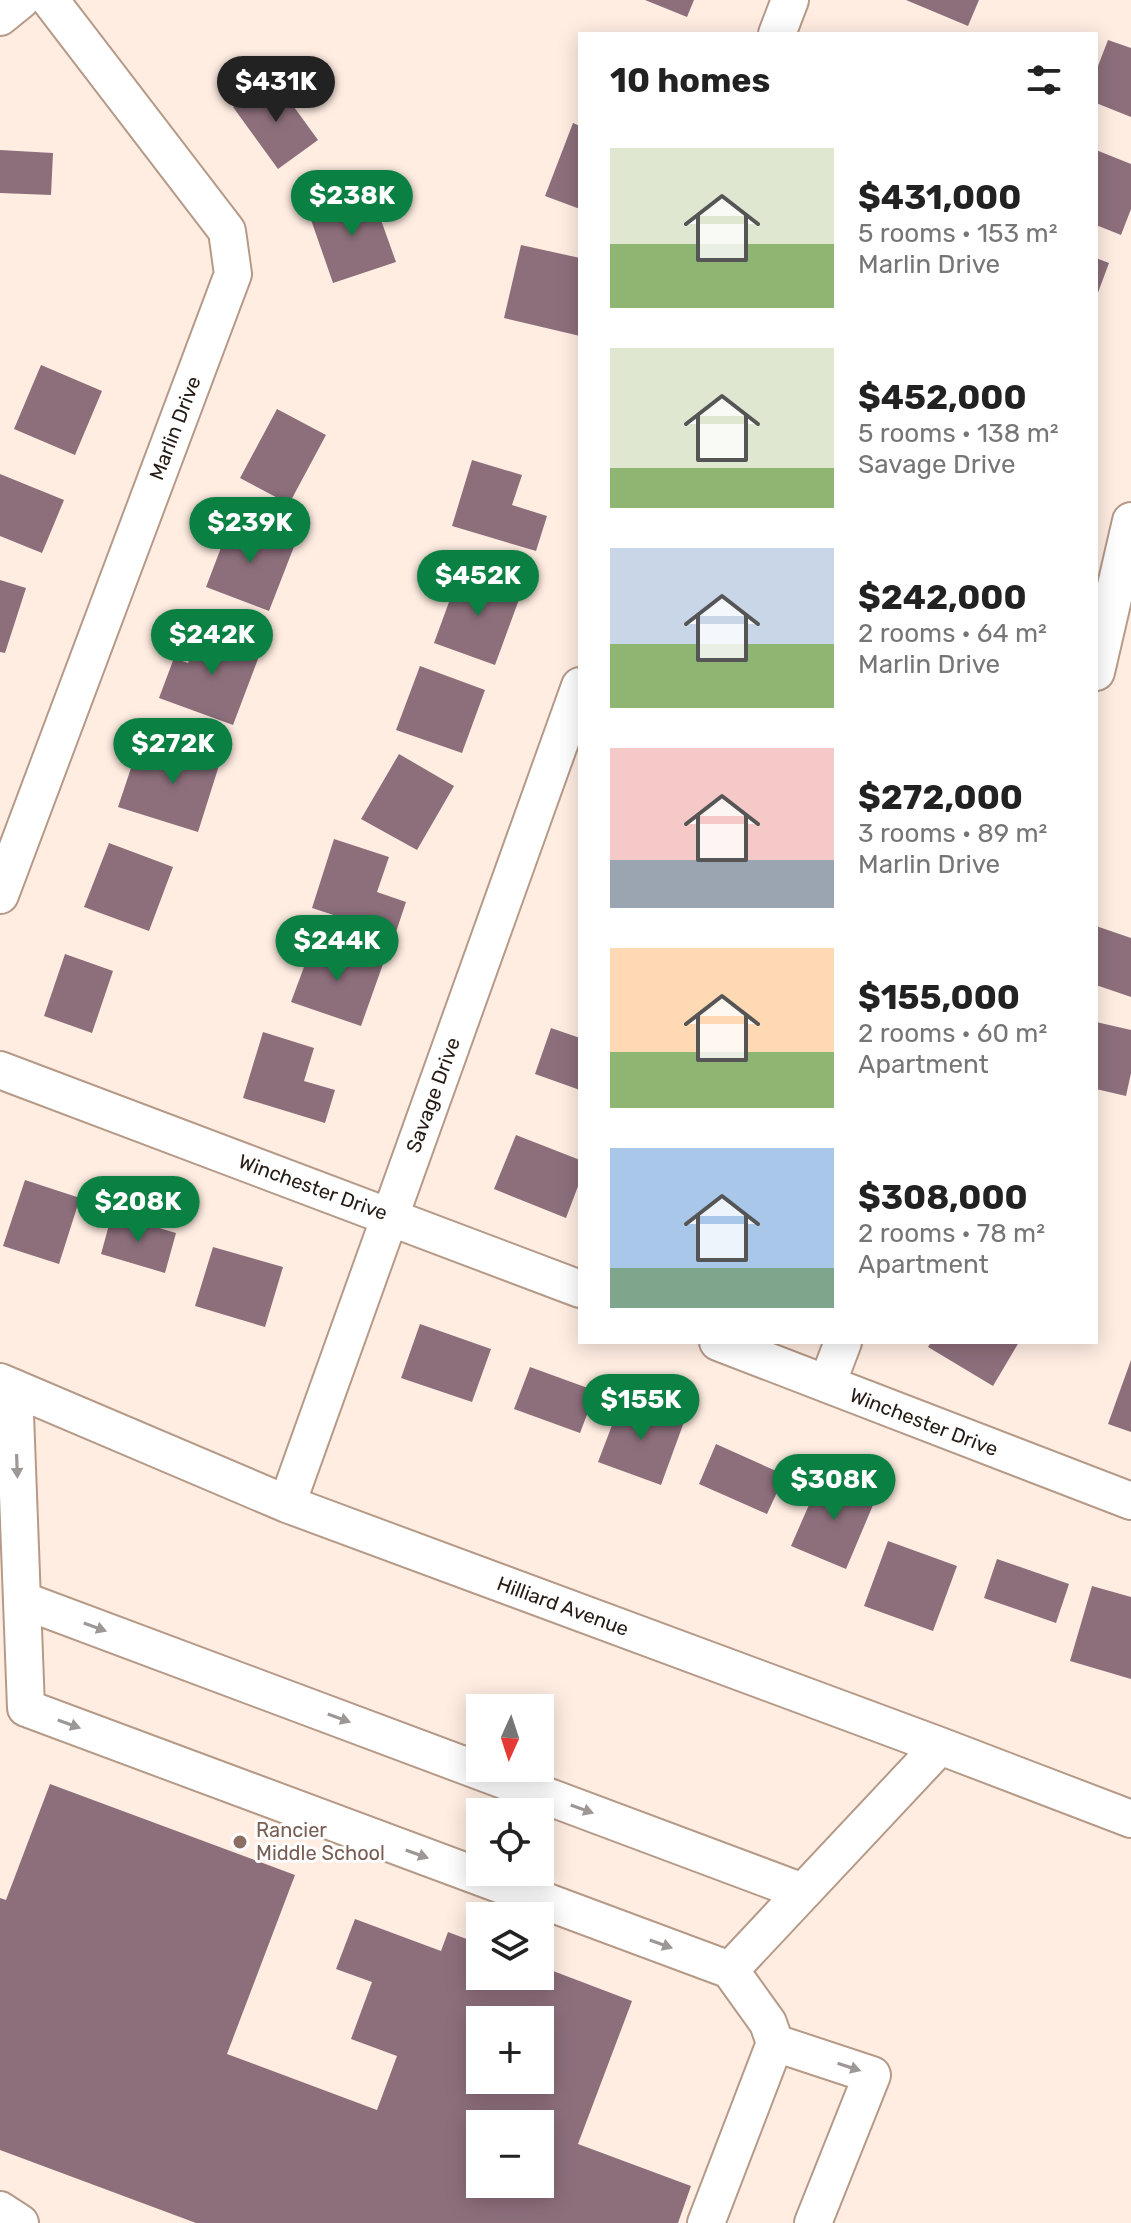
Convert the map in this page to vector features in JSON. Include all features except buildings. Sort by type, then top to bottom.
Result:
[{"type":"street","points":[[0,17],[21,0]]},
{"type":"street","name":"Marlin Drive","points":[[0,895],[233,274],[227,231],[50,0]]},
{"type":"street","points":[[778,32],[790,0]]},
{"type":"street","points":[[1098,663],[1131,521]]},
{"type":"street","name":"Savage Drive","points":[[287,1504],[578,692]]},
{"type":"street","name":"Winchester Drive","points":[[0,1070],[578,1288]]},
{"type":"street","name":"Winchester Drive","points":[[723,1344],[1131,1501]]},
{"type":"street","points":[[827,1384],[842,1344]]},
{"type":"street","points":[[7,1385],[22,1600],[13,1713],[730,1970],[768,2023],[775,2043],[706,2223]]},
{"type":"street","name":"Hilliard Avenue","points":[[7,1385],[287,1504],[1131,1819]]},
{"type":"street","points":[[22,1600],[803,1892]]},
{"type":"street","points":[[730,1970],[940,1746]]},
{"type":"street","points":[[775,2043],[872,2075],[813,2223]]},
{"type":"street","points":[[0,2210],[20,2223]]},
{"type":"place","name":"Rancier Middle School","points":[[240,1842]]}]
